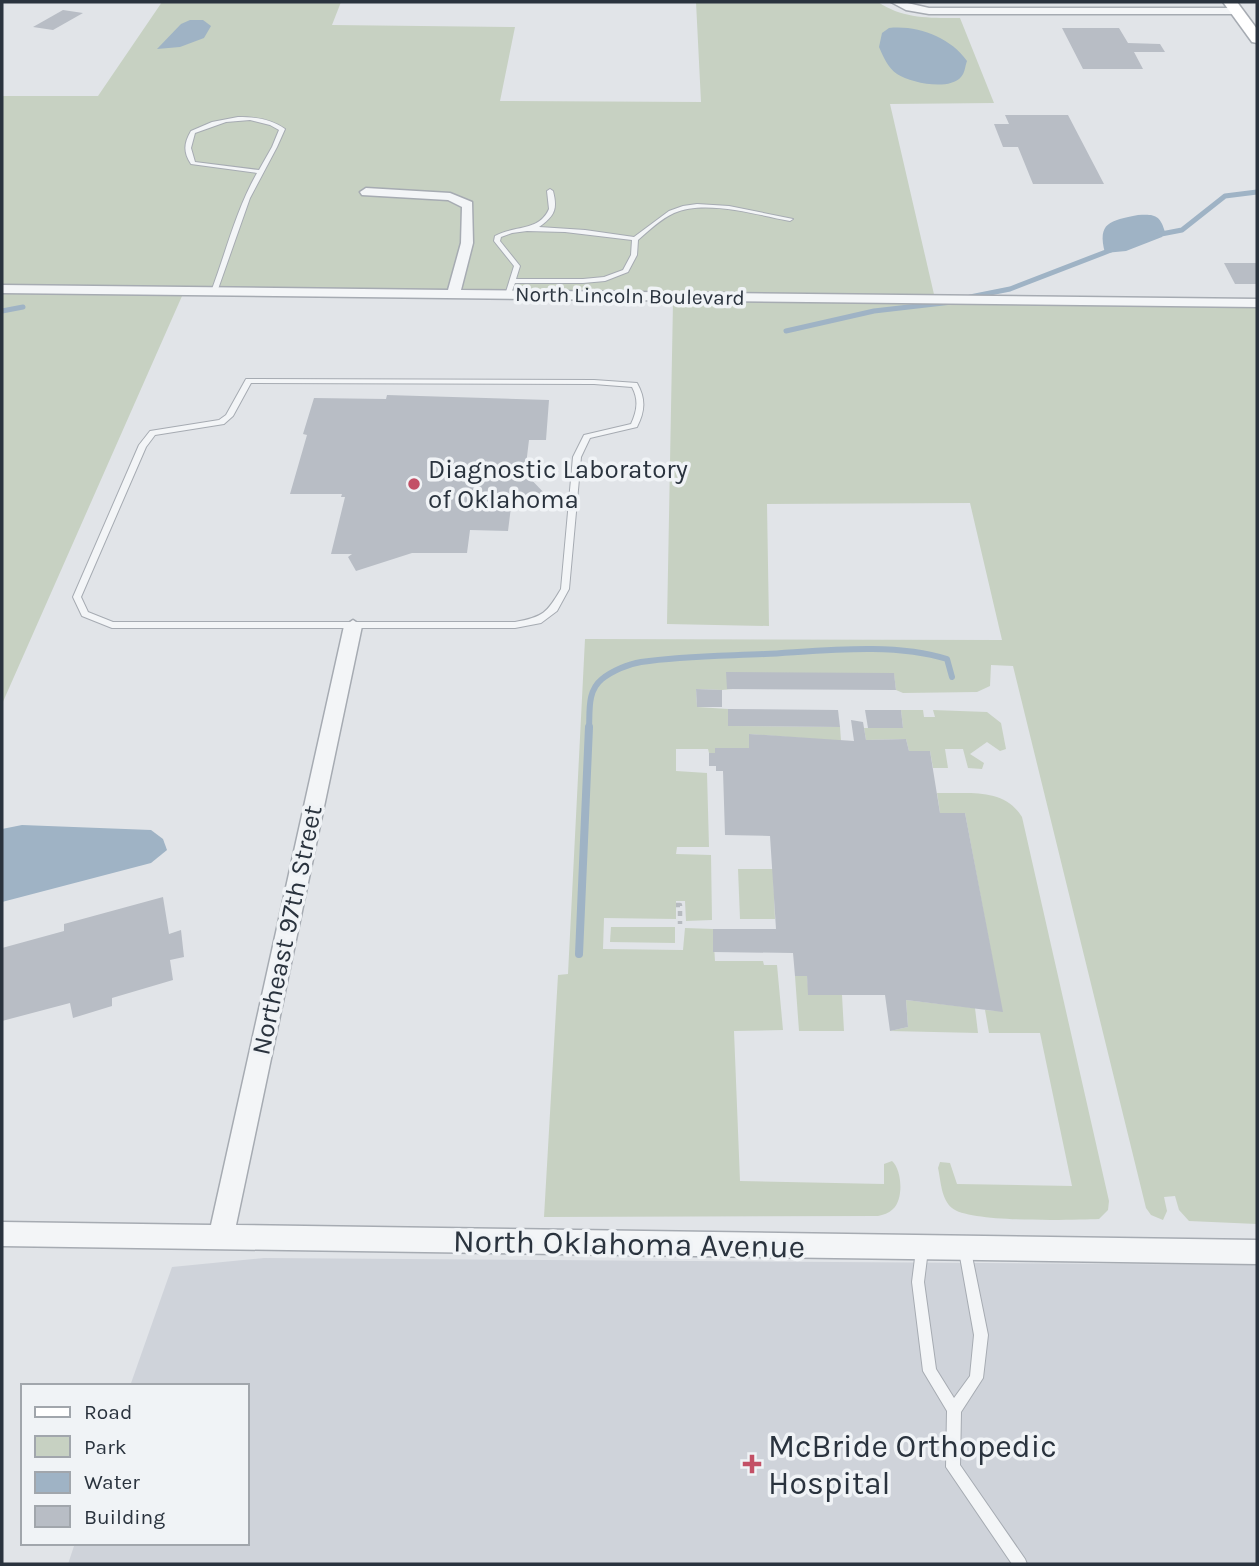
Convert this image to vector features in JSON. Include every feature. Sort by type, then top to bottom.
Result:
[{"type":"main road","points":[[1233,7],[1257,39]]},
{"type":"street","points":[[896,2],[909,8],[929,11],[1233,7]]},
{"type":"street","points":[[366,192],[450,197],[468,205],[467,243],[453,294]]},
{"type":"street","name":"North Lincoln Boulevard","points":[[2,289],[1257,303]]},
{"type":"street","name":"Northeast 97th Street","points":[[221,1235],[353,625]]},
{"type":"street","name":"North Oklahoma Avenue","points":[[2,1234],[221,1235],[965,1251],[1257,1252]]},
{"type":"lane","points":[[214,292],[247,198],[261,172],[282,129],[274,123],[258,120],[225,121],[193,132],[187,143],[187,155],[193,163],[261,172]]},
{"type":"lane","points":[[533,228],[551,216],[554,209],[550,191]]},
{"type":"lane","points":[[508,295],[517,266],[501,247],[498,236],[515,230],[533,228],[635,239],[672,211],[688,206],[790,219]]},
{"type":"lane","points":[[514,281],[605,279],[626,271],[634,255],[635,239]]},
{"type":"lane","points":[[249,381],[594,382],[635,385],[642,410],[634,425],[587,437],[577,457],[565,589],[554,609],[538,621],[515,625],[353,625],[112,625],[85,614],[77,597],[142,447],[153,433],[221,422],[229,416],[245,393],[249,381]]},
{"type":"lane","points":[[922,1250],[918,1282],[930,1371],[954,1410],[953,1467],[1020,1564]]},
{"type":"lane","points":[[954,1410],[976,1378],[981,1335],[965,1251]]},
{"type":"path","points":[[676,905],[680,905],[680,924]]},
{"type":"shaded area","name":"McBride Orthopedic Hospital","points":[[264,1258],[1257,1265],[1257,1564],[68,1564],[74,1545],[248,1545],[248,1384],[131,1384],[172,1267]]},
{"type":"green space","points":[[162,2],[341,2],[332,25],[515,27],[500,101],[701,102],[696,2],[878,2],[907,15],[960,18],[994,103],[890,104],[936,303],[1257,307],[1257,1224],[1189,1221],[1179,1210],[1175,1196],[1164,1197],[1167,1211],[1163,1220],[1151,1215],[1146,1208],[1013,666],[991,665],[990,686],[977,692],[903,693],[896,690],[894,674],[722,690],[696,689],[697,707],[728,709],[728,726],[840,727],[841,741],[749,734],[749,748],[715,748],[715,753],[709,753],[708,749],[676,749],[676,771],[707,773],[709,847],[677,847],[676,854],[711,855],[712,920],[686,921],[685,901],[676,901],[676,919],[604,918],[603,949],[683,950],[685,928],[713,929],[715,961],[763,961],[764,965],[777,965],[783,1030],[734,1031],[740,1181],[884,1184],[884,1164],[892,1161],[898,1171],[900,1185],[899,1199],[893,1209],[878,1216],[544,1217],[558,975],[568,974],[585,639],[1002,640],[970,503],[767,504],[769,626],[667,624],[673,302],[661,293],[186,287],[2,704],[2,96],[98,96]]},
{"type":"green space","points":[[901,710],[923,710],[924,717],[935,717],[933,710],[987,712],[1001,723],[1006,749],[1000,751],[987,742],[970,754],[984,763],[982,769],[968,768],[963,749],[945,749],[948,768],[933,768],[930,751],[909,751],[906,739],[866,740],[864,728],[903,728]]},
{"type":"green space","points":[[937,793],[995,796],[1014,807],[1022,817],[1109,1201],[1108,1210],[1099,1219],[1022,1220],[978,1216],[952,1208],[944,1195],[938,1168],[940,1162],[950,1163],[957,1184],[1072,1186],[1040,1033],[989,1033],[985,1010],[1002,1011],[965,813],[940,813]]},
{"type":"green space","points":[[738,869],[773,869],[775,919],[740,919]]},
{"type":"green space","points":[[611,927],[675,927],[675,943],[610,942]]},
{"type":"green space","points":[[795,976],[807,976],[809,995],[842,995],[844,1031],[799,1031]]},
{"type":"green space","points":[[906,1000],[975,1008],[978,1033],[890,1031],[908,1027]]},
{"type":"water","points":[[190,20],[203,20],[211,26],[204,38],[180,47],[157,49],[181,24]]},
{"type":"water","points":[[889,28],[922,31],[952,45],[967,61],[962,75],[955,81],[939,85],[920,83],[897,74],[888,65],[879,47],[882,33]]},
{"type":"water","points":[[1138,215],[1153,215],[1159,219],[1165,232],[1162,237],[1126,251],[1105,253],[1103,235],[1108,225],[1113,221]]},
{"type":"water","points":[[22,825],[151,830],[163,839],[167,850],[151,863],[2,902],[2,829]]},
{"type":"building","points":[[63,10],[83,13],[53,30],[33,27]]},
{"type":"building","points":[[1062,28],[1119,28],[1128,43],[1160,44],[1165,52],[1134,52],[1143,69],[1083,69]]},
{"type":"building","points":[[1005,115],[1068,115],[1104,184],[1033,184],[1018,147],[1003,147],[994,124],[1009,124]]},
{"type":"building","points":[[1224,263],[1257,263],[1257,284],[1235,284]]},
{"type":"building","name":"Diagnostic Laboratory of Oklahoma","points":[[387,395],[549,400],[546,440],[529,440],[525,473],[546,495],[523,495],[523,500],[512,499],[508,531],[470,530],[467,553],[412,553],[356,571],[348,557],[352,554],[331,554],[345,497],[341,497],[342,494],[290,494],[307,435],[303,434],[314,398],[386,399]]},
{"type":"building","points":[[726,672],[894,673],[896,690],[727,689]]},
{"type":"building","points":[[696,689],[722,690],[722,707],[697,707]]},
{"type":"building","points":[[728,709],[838,710],[840,727],[728,726]]},
{"type":"building","points":[[865,710],[901,710],[903,728],[868,728]]},
{"type":"building","points":[[851,720],[863,722],[866,740],[906,739],[909,751],[930,751],[940,813],[965,813],[1003,1012],[906,1000],[908,1027],[890,1031],[885,995],[808,995],[807,976],[795,976],[793,953],[713,952],[713,929],[776,929],[770,836],[725,835],[723,771],[716,771],[716,766],[709,766],[709,753],[715,753],[715,748],[749,748],[749,734],[854,741]]},
{"type":"building","points":[[163,897],[169,934],[181,930],[184,957],[170,960],[173,980],[112,998],[112,1006],[73,1018],[70,1003],[2,1021],[2,948],[64,931],[64,924]]},
{"type":"waterway","points":[[1156,235],[1182,230],[1225,196],[1257,192]]},
{"type":"waterway","points":[[970,297],[1010,289],[1111,250]]},
{"type":"waterway","points":[[786,331],[874,311],[952,302]]},
{"type":"waterway","points":[[2,311],[23,307]]},
{"type":"waterway","points":[[589,729],[590,702],[597,684],[615,671],[641,662],[703,656],[880,649],[947,659],[952,677]]},
{"type":"waterway","points":[[579,954],[589,727]]},
{"type":"place","name":"Diagnostic Laboratory of Oklahoma","points":[[414,484]]},
{"type":"place","name":"McBride Orthopedic Hospital","points":[[752,1464]]}]
